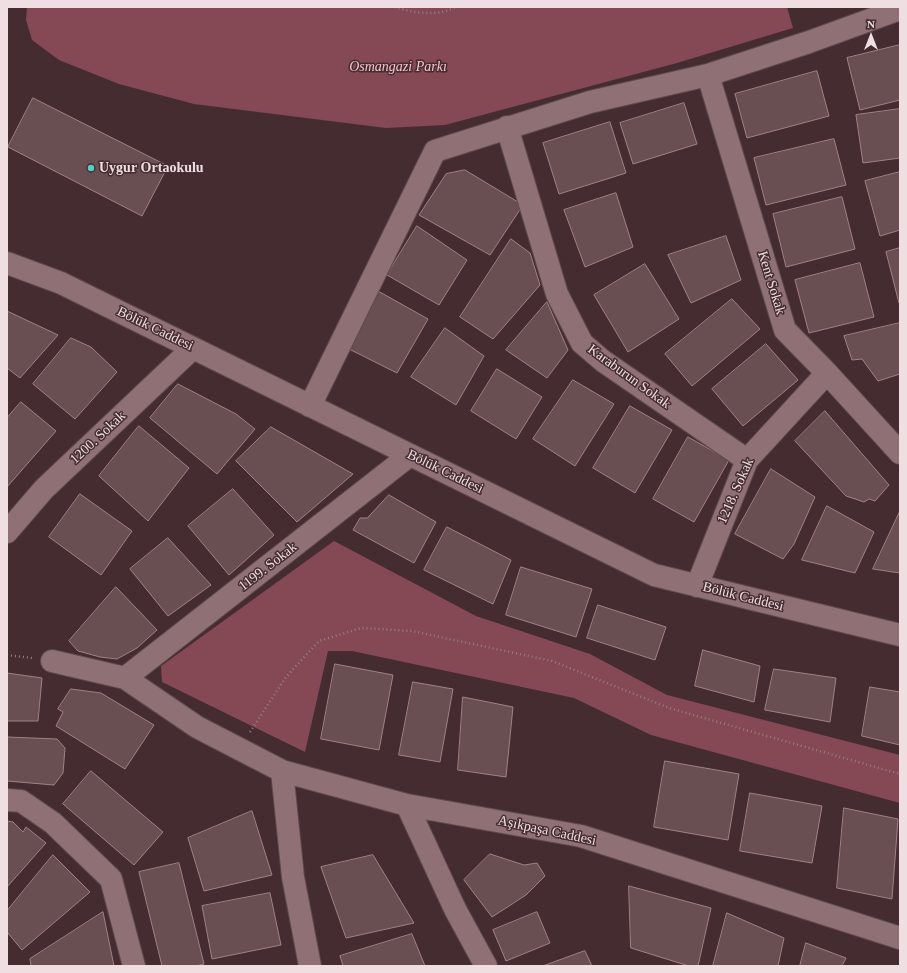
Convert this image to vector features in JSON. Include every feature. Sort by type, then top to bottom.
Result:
[{"type":"street","points":[[310,406],[435,151],[590,102],[708,76],[900,9]]},
{"type":"street","name":"Kent Sokak","points":[[708,76],[785,330],[827,373],[900,453]]},
{"type":"street","name":"Karaburun Sokak","points":[[506,128],[556,294],[582,342],[604,361],[747,460]]},
{"type":"street","name":"Bölük Caddesi","points":[[8,264],[61,283],[654,575],[900,635]]},
{"type":"street","name":"1200. Sokak","points":[[7,532],[44,489],[193,348]]},
{"type":"street","name":"1218. Sokak","points":[[697,586],[747,460],[827,373]]},
{"type":"street","name":"1199. Sokak","points":[[126,678],[410,455]]},
{"type":"street","points":[[52,661],[126,678]]},
{"type":"street","name":"Aşıkpaşa Caddesi","points":[[126,678],[197,727],[282,771],[407,805],[581,836],[900,938]]},
{"type":"street","points":[[282,771],[293,877],[308,966]]},
{"type":"street","points":[[7,800],[21,802],[53,823],[111,879],[134,966]]},
{"type":"street","points":[[407,805],[455,909],[486,966]]},
{"type":"path","points":[[395,7],[412,13],[449,11],[455,7]]},
{"type":"path","points":[[239,749],[286,677],[319,641],[361,628],[412,631],[552,661],[668,708],[900,774]]},
{"type":"green space","name":"Osmangazi Parkı","points":[[27,7],[787,7],[793,28],[677,63],[445,125],[386,128],[194,104],[119,84],[59,60],[32,40],[26,20]]},
{"type":"green space","points":[[334,541],[476,616],[590,654],[667,695],[900,755],[900,803],[651,735],[574,698],[352,651],[328,651],[305,752],[162,682],[161,666]]},
{"type":"building","points":[[900,45],[900,100],[860,110],[847,58]]},
{"type":"building","points":[[817,71],[829,116],[747,138],[735,94]]},
{"type":"building","points":[[33,98],[168,166],[142,216],[8,147]]},
{"type":"building","points":[[684,103],[697,144],[633,164],[620,123]]},
{"type":"building","points":[[900,109],[900,158],[863,163],[856,115]]},
{"type":"building","points":[[610,122],[626,173],[559,194],[543,143]]},
{"type":"building","points":[[834,139],[846,185],[766,205],[754,158]]},
{"type":"building","points":[[465,170],[523,205],[490,255],[419,215],[446,174]]},
{"type":"building","points":[[900,172],[900,230],[880,236],[865,181]]},
{"type":"building","points":[[616,193],[633,247],[585,267],[564,210]]},
{"type":"building","points":[[842,197],[855,249],[786,267],[773,214]]},
{"type":"building","points":[[417,226],[467,260],[439,305],[387,275]]},
{"type":"building","points":[[726,236],[741,280],[691,303],[668,255]]},
{"type":"building","points":[[511,239],[530,253],[540,285],[493,339],[460,317]]},
{"type":"building","points":[[900,248],[900,303],[899,303],[886,252]]},
{"type":"building","points":[[860,263],[874,317],[809,333],[795,280]]},
{"type":"building","points":[[645,264],[679,319],[628,352],[594,295]]},
{"type":"building","points":[[378,291],[428,319],[397,373],[347,348]]},
{"type":"building","points":[[732,299],[760,329],[692,386],[665,354]]},
{"type":"building","points":[[547,302],[568,350],[547,378],[506,350]]},
{"type":"building","points":[[7,311],[58,335],[20,378],[7,368]]},
{"type":"building","points":[[900,323],[900,374],[878,381],[862,359],[852,360],[844,336]]},
{"type":"building","points":[[445,328],[484,356],[456,405],[411,377]]},
{"type":"building","points":[[71,338],[91,347],[117,372],[75,419],[33,384]]},
{"type":"building","points":[[766,344],[798,380],[743,426],[712,389]]},
{"type":"building","points":[[497,369],[542,397],[516,439],[471,411]]},
{"type":"building","points":[[573,380],[614,404],[575,466],[533,439]]},
{"type":"building","points":[[178,384],[236,414],[255,429],[217,474],[150,418]]},
{"type":"building","points":[[21,402],[56,431],[7,487],[7,418]]},
{"type":"building","points":[[630,406],[672,430],[635,493],[593,468]]},
{"type":"building","points":[[825,411],[889,485],[875,501],[869,499],[864,502],[846,496],[795,441]]},
{"type":"building","points":[[139,426],[189,468],[148,521],[99,476]]},
{"type":"building","points":[[271,427],[353,474],[297,522],[236,461]]},
{"type":"building","points":[[688,437],[729,460],[694,522],[653,499]]},
{"type":"building","points":[[771,469],[815,497],[794,544],[783,559],[735,534]]},
{"type":"building","points":[[233,489],[274,535],[229,575],[188,526]]},
{"type":"building","points":[[80,494],[132,531],[101,575],[49,537]]},
{"type":"building","points":[[389,495],[436,522],[414,563],[353,530],[360,518],[367,518]]},
{"type":"building","points":[[827,506],[874,532],[855,573],[802,560]]},
{"type":"building","points":[[900,511],[900,573],[873,569]]},
{"type":"building","points":[[447,527],[511,560],[493,604],[424,570]]},
{"type":"building","points":[[168,538],[211,585],[168,616],[130,569]]},
{"type":"building","points":[[521,567],[592,589],[576,637],[506,615]]},
{"type":"building","points":[[116,587],[157,630],[137,648],[117,659],[100,657],[78,651],[69,641]]},
{"type":"building","points":[[598,605],[666,627],[655,660],[587,638]]},
{"type":"building","points":[[703,650],[760,666],[754,702],[695,686]]},
{"type":"building","points":[[335,664],[393,675],[379,750],[321,739]]},
{"type":"building","points":[[774,669],[836,678],[830,722],[765,710]]},
{"type":"building","points":[[7,673],[42,678],[38,721],[7,721]]},
{"type":"building","points":[[413,682],[453,689],[440,762],[399,755]]},
{"type":"building","points":[[870,687],[900,692],[900,745],[862,736]]},
{"type":"building","points":[[71,689],[101,693],[154,725],[125,769],[56,726],[63,712],[58,709]]},
{"type":"building","points":[[463,697],[513,707],[506,777],[458,770]]},
{"type":"building","points":[[7,737],[57,739],[65,748],[63,773],[54,785],[7,781]]},
{"type":"building","points":[[665,761],[739,774],[728,840],[654,827]]},
{"type":"building","points":[[91,771],[163,832],[134,865],[63,804]]},
{"type":"building","points":[[750,793],[822,806],[812,863],[740,851]]},
{"type":"building","points":[[844,808],[898,819],[892,899],[837,888]]},
{"type":"building","points":[[252,811],[272,875],[204,891],[188,838]]},
{"type":"building","points":[[7,821],[13,822],[23,832],[26,827],[46,843],[7,887]]},
{"type":"building","points":[[490,854],[524,865],[537,863],[545,876],[526,895],[492,917],[464,880]]},
{"type":"building","points":[[53,855],[90,892],[22,950],[7,932],[7,911]]},
{"type":"building","points":[[373,855],[414,923],[346,938],[321,867]]},
{"type":"building","points":[[179,863],[204,964],[196,966],[162,966],[139,872]]},
{"type":"building","points":[[629,886],[711,908],[698,966],[689,966],[631,948]]},
{"type":"building","points":[[270,893],[281,945],[212,959],[202,906]]},
{"type":"building","points":[[103,912],[114,966],[31,966],[30,959]]},
{"type":"building","points":[[537,912],[550,943],[506,961],[493,930]]},
{"type":"building","points":[[727,913],[784,938],[778,966],[713,966]]},
{"type":"building","points":[[412,934],[425,966],[343,966],[340,956]]},
{"type":"building","points":[[806,943],[846,958],[842,966],[800,966]]},
{"type":"building","points":[[585,951],[592,966],[543,966]]},
{"type":"place","name":"Uygur Ortaokulu","points":[[91,168]]}]
